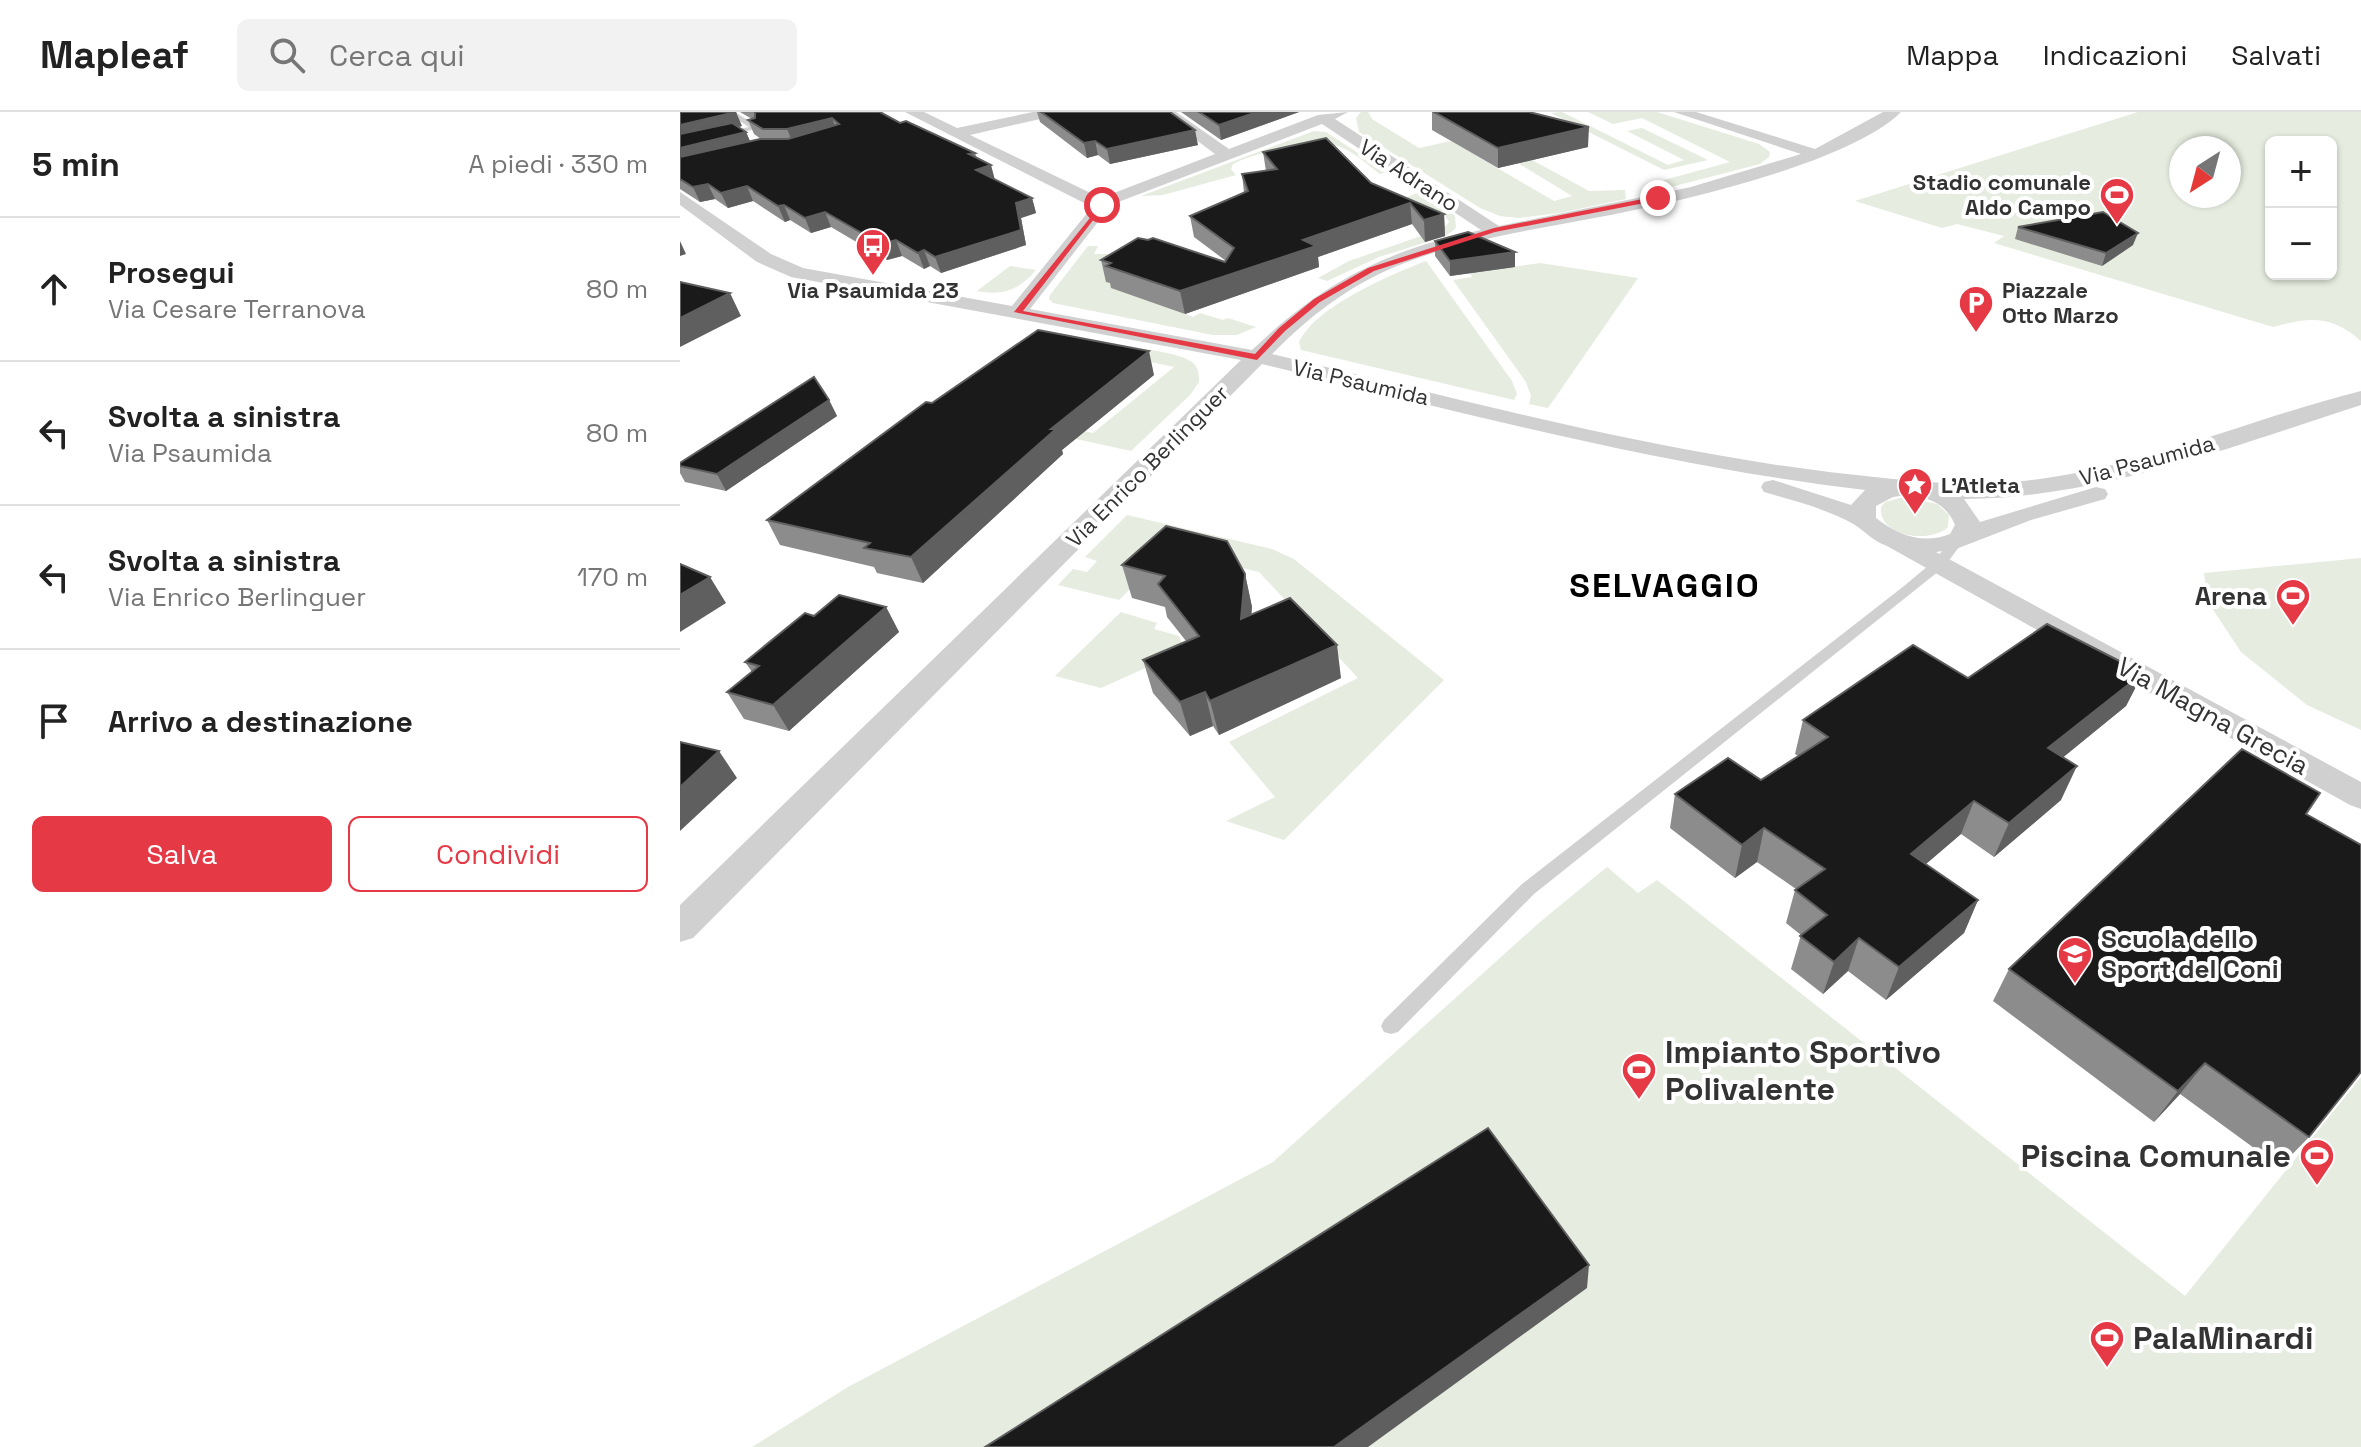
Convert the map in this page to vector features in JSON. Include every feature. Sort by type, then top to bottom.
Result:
[{"type":"street","points":[[912,112],[1102,205]]},
{"type":"street","points":[[957,133],[1053,112]]},
{"type":"street","points":[[1166,112],[1226,154]]},
{"type":"street","points":[[1018,312],[1102,205],[1115,197],[1341,112]]},
{"type":"street","points":[[1681,112],[1816,154]]},
{"type":"street","name":"Via Enrico Berlinguer","points":[[680,928],[1282,330],[1340,286],[1371,270],[1422,251],[1494,231],[1622,208],[1747,176],[1816,154],[1894,112]]},
{"type":"street","name":"Via Adrano","points":[[1323,118],[1494,231]]},
{"type":"street","name":"Via Psaumida","points":[[680,197],[764,258],[798,273],[1257,357],[1636,446]]},
{"type":"street","name":"Via Psaumida","points":[[1916,490],[1974,493],[2081,479],[2361,398]]},
{"type":"street","name":"Via Psaumida","points":[[1897,542],[1931,547],[2022,515],[2361,412]]},
{"type":"street","points":[[1636,446],[1772,472],[1916,490],[1961,509],[1968,525],[1959,539]]},
{"type":"street","name":"Via Magna Grecia","points":[[1636,446],[1828,504],[1864,520],[1871,529],[2361,797]]},
{"type":"street","points":[[1864,520],[1861,512],[1869,497],[1878,492],[1916,490]]},
{"type":"lane","points":[[710,139],[756,128],[730,112]]},
{"type":"lane","points":[[740,132],[753,140]]},
{"type":"lane","points":[[1391,1026],[1528,889],[1939,564],[1959,539]]},
{"type":"shaded area","points":[[1361,112],[1368,112],[1372,119],[1419,148],[1451,141],[1554,201],[1572,196],[1518,163],[1532,160],[1589,191],[1625,190],[1626,199],[1560,213],[1518,218],[1500,216],[1480,208],[1359,132],[1356,118]]},
{"type":"shaded area","points":[[1562,112],[1668,165],[1684,160],[1627,131],[1642,128],[1708,160],[1664,170],[1551,113]]},
{"type":"shaded area","points":[[1588,112],[1657,112],[1759,144],[1770,152],[1769,157],[1760,164],[1663,189],[1646,185],[1730,162],[1642,118],[1613,124]]},
{"type":"shaded area","name":"Stadio comunale Aldo Campo","points":[[2138,112],[2361,112],[2361,341],[2340,326],[2320,320],[2273,327],[1994,243],[2004,236],[1957,224],[1942,228],[1855,201]]},
{"type":"shaded area","points":[[1314,131],[1326,132],[1387,172],[1380,174],[1338,146],[1316,144],[1242,160],[1233,164],[1231,169],[1236,175],[1163,195],[1141,196]]},
{"type":"shaded area","points":[[1419,192],[1455,216],[1456,228],[1446,236],[1379,257],[1327,281],[1318,278],[1349,261],[1444,228],[1449,222],[1445,216],[1405,198]]},
{"type":"shaded area","points":[[1088,246],[1098,246],[1094,254],[1126,254],[1116,285],[1193,317],[1200,313],[1256,327],[1237,335],[1213,335],[1053,303],[1050,295]]},
{"type":"shaded area","points":[[1426,261],[1512,381],[1517,394],[1514,400],[1301,350],[1299,342],[1308,329],[1337,304],[1374,283]]},
{"type":"shaded area","points":[[1540,263],[1638,278],[1548,408],[1529,404],[1531,396],[1526,382],[1453,280],[1472,277],[1470,273]]},
{"type":"shaded area","points":[[1010,266],[1036,270],[1010,290],[995,293],[977,291]]},
{"type":"shaded area","points":[[1122,346],[1187,359],[1196,367],[1199,377],[1190,395],[1131,451],[935,408],[965,405],[1093,433],[1174,367],[1110,353]]},
{"type":"shaded area","points":[[1904,497],[1937,504],[1949,515],[1948,527],[1940,532],[1919,536],[1896,531],[1882,517],[1881,507],[1885,502]]},
{"type":"shaded area","points":[[1127,515],[1272,549],[1294,559],[1444,680],[1284,840],[1226,821],[1275,797],[1229,742],[1358,678],[1259,572],[1169,550],[1119,600],[1058,585],[1073,569],[1087,572],[1097,561],[1085,557]]},
{"type":"shaded area","name":"Arena","points":[[2361,558],[2361,730],[2307,705],[2241,652],[2208,602],[2204,573]]},
{"type":"shaded area","points":[[1121,612],[1157,623],[1154,629],[1179,636],[1185,650],[1101,688],[1055,676]]},
{"type":"shaded area","name":"Impianto Sportivo Polivalente","points":[[1607,867],[1638,893],[1657,880],[2185,1296],[2361,1077],[2361,1447],[752,1447],[848,1387],[1273,1162],[1540,922]]},
{"type":"building","points":[[680,112],[736,112],[680,125]]},
{"type":"building","points":[[755,112],[880,112],[900,123],[906,121],[975,153],[969,154],[991,165],[976,170],[1032,198],[1016,203],[1021,230],[935,257],[924,250],[918,253],[896,240],[881,244],[825,212],[805,218],[784,205],[778,206],[747,186],[721,193],[708,184],[693,187],[680,179],[680,157],[760,139],[788,139],[839,124],[832,118],[787,129],[763,129],[748,120],[755,118]]},
{"type":"building","points":[[1041,112],[1170,112],[1195,130],[1107,149],[1095,141],[1084,143]]},
{"type":"building","points":[[1199,112],[1257,112],[1219,125]]},
{"type":"building","points":[[1434,112],[1529,112],[1589,127],[1498,148]]},
{"type":"building","points":[[732,123],[746,132],[680,148],[680,134]]},
{"type":"building","points":[[1326,138],[1371,183],[1444,214],[1424,220],[1410,203],[1303,240],[1316,246],[1180,291],[1106,266],[1111,263],[1101,260],[1138,238],[1153,238],[1225,262],[1234,248],[1190,216],[1248,191],[1242,174],[1277,169],[1263,152]]},
{"type":"building","points":[[2103,212],[2138,233],[2106,253],[2018,227]]},
{"type":"building","points":[[1468,232],[1515,252],[1450,261],[1435,241]]},
{"type":"building","points":[[680,282],[730,293],[680,318]]},
{"type":"building","points":[[1038,330],[1149,351],[1051,429],[1056,429],[911,557],[864,548],[870,543],[767,520],[926,402],[932,403]]},
{"type":"building","points":[[814,377],[829,400],[717,474],[680,466],[680,463]]},
{"type":"building","points":[[1166,526],[1227,541],[1245,574],[1241,619],[1290,598],[1337,645],[1210,701],[1205,692],[1180,702],[1143,660],[1199,636],[1158,584],[1165,576],[1122,565]]},
{"type":"building","points":[[680,564],[710,577],[680,595]]},
{"type":"building","points":[[839,595],[886,607],[773,705],[727,692],[759,666],[745,662],[805,613],[814,616]]},
{"type":"building","points":[[2047,624],[2143,673],[2048,748],[2077,766],[2009,823],[1974,801],[1911,854],[1978,900],[1899,967],[1859,938],[1834,962],[1800,936],[1827,915],[1795,890],[1825,869],[1764,828],[1742,845],[1675,794],[1728,758],[1761,780],[1828,737],[1803,720],[1913,645],[1968,678]]},
{"type":"building","points":[[680,742],[719,751],[680,787]]},
{"type":"building","points":[[2242,749],[2320,793],[2306,814],[2361,845],[2361,1072],[2309,1137],[2205,1063],[2178,1091],[2009,969]]},
{"type":"building","points":[[1488,1128],[1589,1265],[1334,1447],[985,1447]]},
{"type":"place","name":"Stadio comunale Aldo Campo","points":[[2117,226]]},
{"type":"place","name":"Via Psaumida 23","points":[[873,277]]},
{"type":"place","name":"Piazzale Otto Marzo","points":[[1976,334]]},
{"type":"place","name":"L'Atleta","points":[[1915,516]]},
{"type":"place","name":"Arena","points":[[2293,627]]},
{"type":"place","name":"Scuola dello Sport del Coni","points":[[2075,985]]},
{"type":"place","name":"Impianto Sportivo Polivalente","points":[[1639,1101]]},
{"type":"place","name":"Piscina Comunale","points":[[2317,1187]]},
{"type":"place","name":"PalaMinardi","points":[[2107,1369]]},
{"type":"district","name":"SELVAGGIO","points":[[1665,585]]},
{"type":"route","points":[[1102,205],[1018,312],[1257,357],[1282,330],[1317,301],[1371,270],[1422,251],[1494,231],[1622,208],[1658,198]]}]
